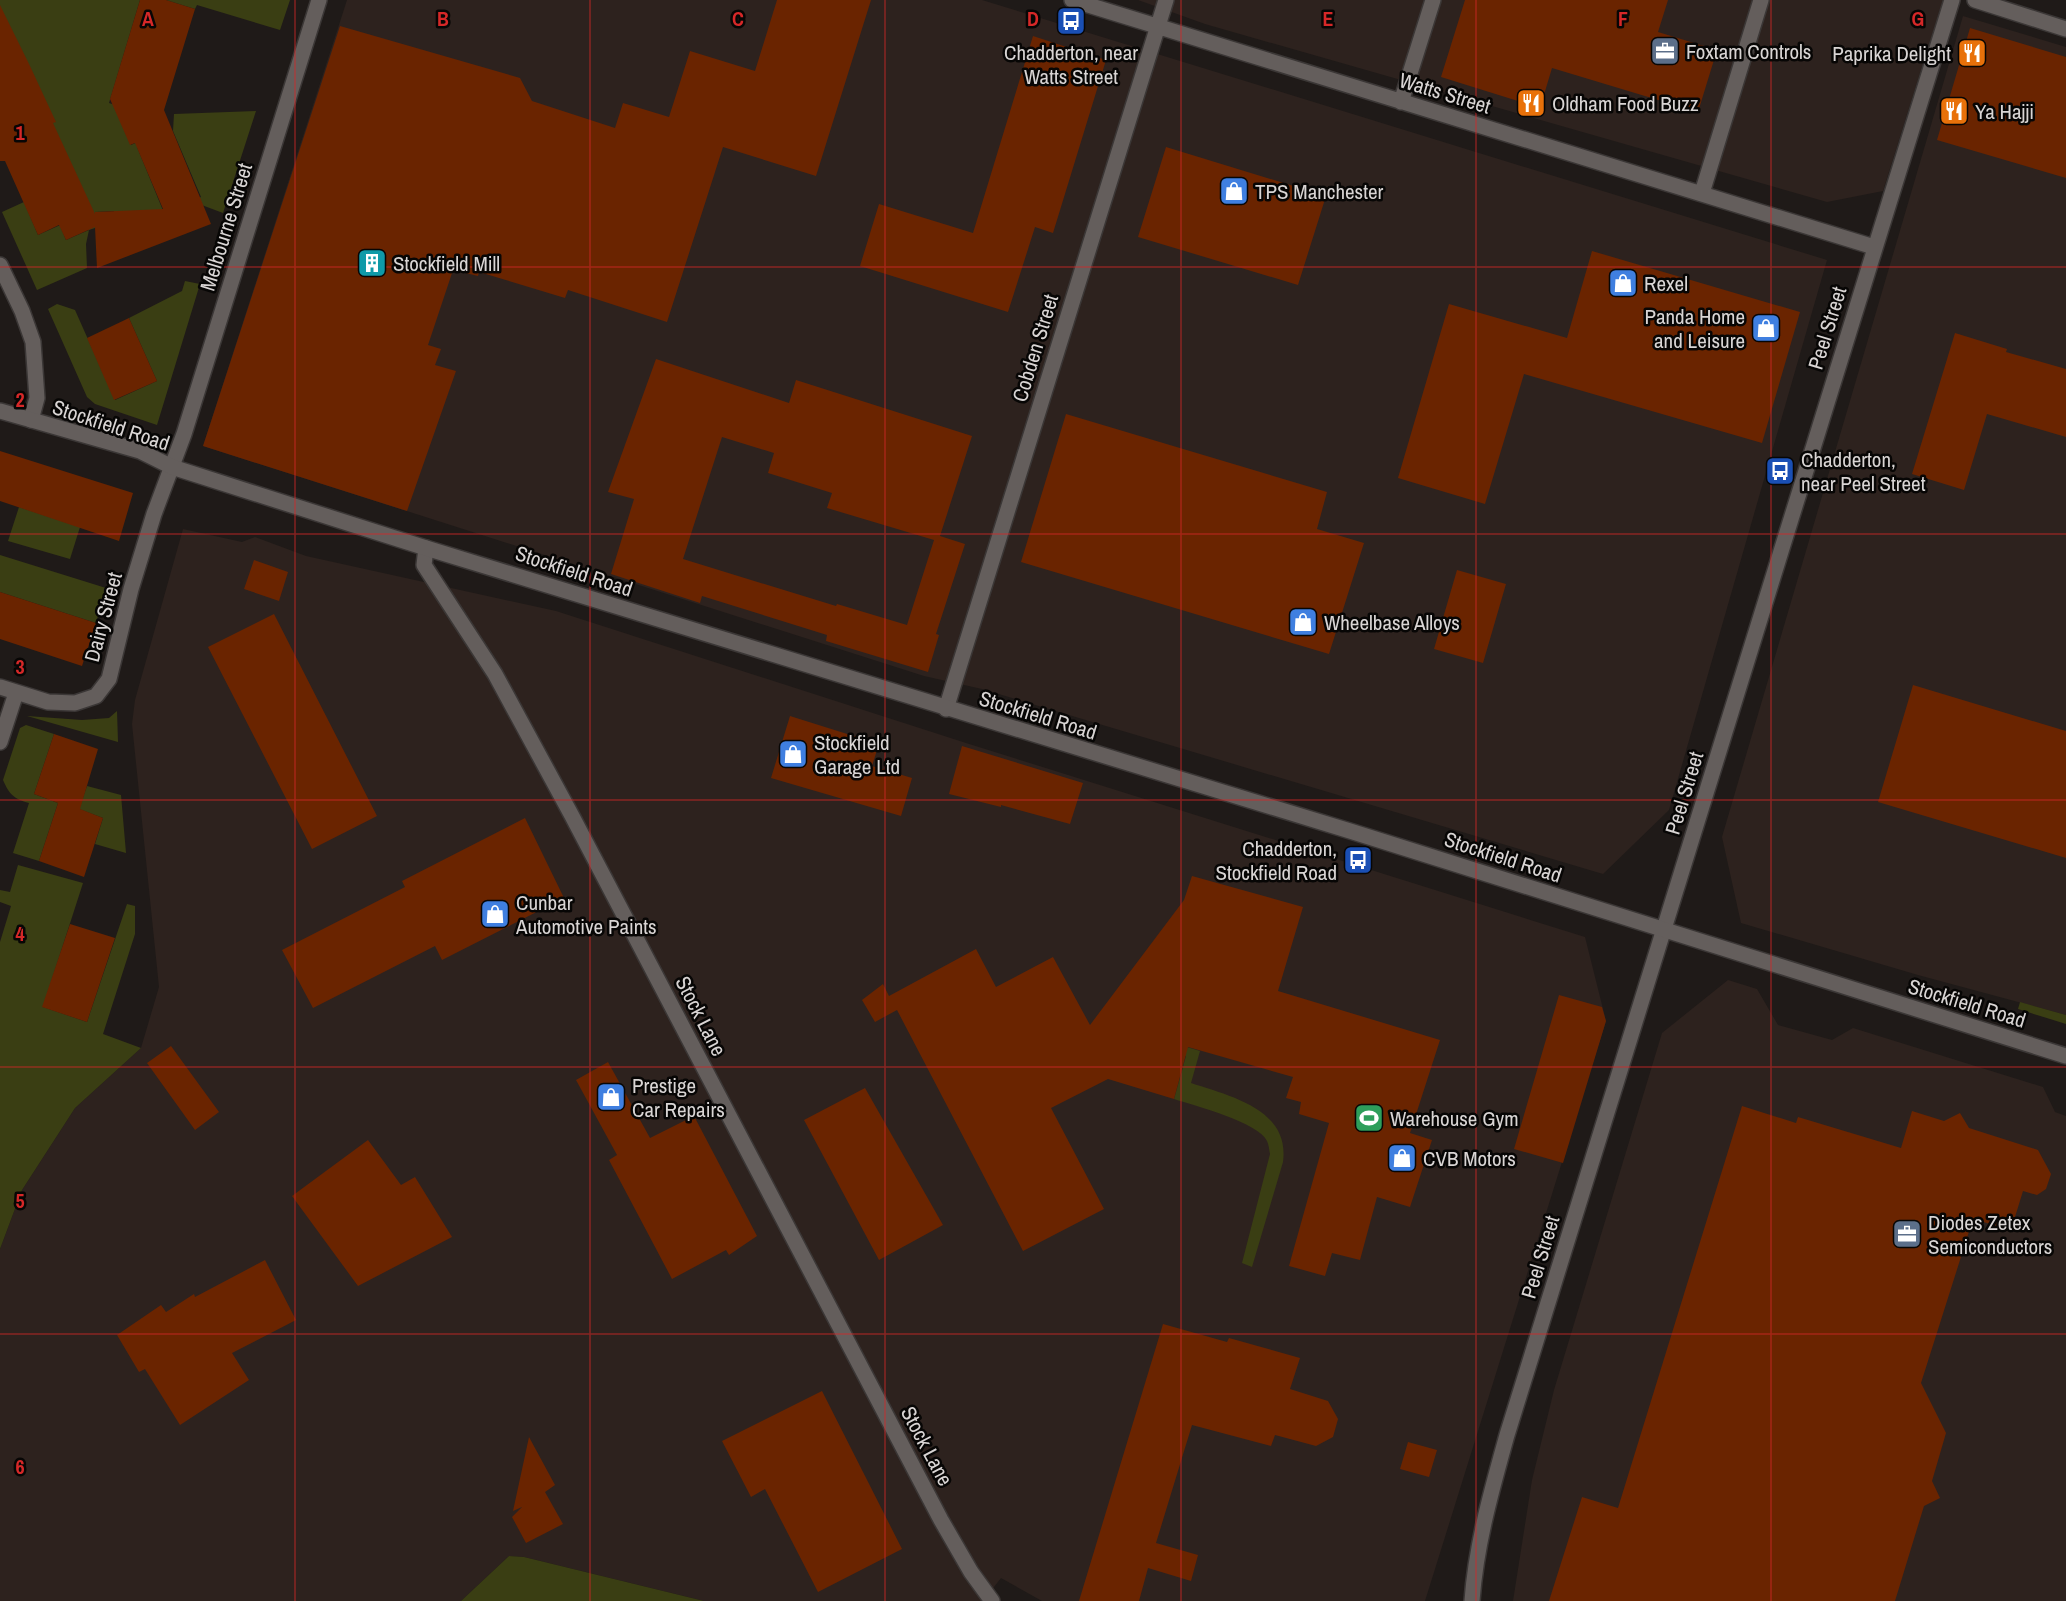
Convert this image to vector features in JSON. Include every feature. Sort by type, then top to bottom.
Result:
[{"type":"street","name":"Melbourne Street","points":[[172,466],[184,434],[319,0]]},
{"type":"street","name":"Watts Street","points":[[1072,0],[1874,247]]},
{"type":"street","name":"Cobden Street","points":[[946,709],[1166,0]]},
{"type":"street","points":[[1401,102],[1433,0]]},
{"type":"street","points":[[1702,193],[1761,0]]},
{"type":"street","name":"Peel Street","points":[[1472,1601],[1479,1547],[1504,1444],[1952,0]]},
{"type":"street","points":[[1975,0],[2066,29]]},
{"type":"street","points":[[0,264],[22,311],[33,342],[37,398],[30,420]]},
{"type":"street","name":"Stockfield Road","points":[[0,411],[140,452],[172,466],[426,549],[1362,835],[2066,1056]]},
{"type":"street","name":"Dairy Street","points":[[0,687],[48,702],[75,703],[96,696],[109,679],[135,578],[154,514],[172,466]]},
{"type":"street","name":"Stock Lane","points":[[426,549],[424,565],[495,674],[649,961],[936,1509],[971,1572],[992,1601]]},
{"type":"street","points":[[0,742],[15,693]]},
{"type":"shaded area","points":[[347,0],[982,0],[1827,260],[1669,810],[1603,874],[982,689],[924,676],[203,446]]},
{"type":"shaded area","points":[[1138,0],[1943,0],[1883,191],[1827,202],[1205,24]]},
{"type":"shaded area","points":[[1963,16],[2066,47],[2066,1015],[1918,975],[1741,923],[1722,837]]},
{"type":"shaded area","points":[[183,529],[242,542],[255,537],[306,556],[556,611],[966,743],[1585,937],[1606,1021],[1425,1601],[1042,1601],[1001,1578],[983,1601],[704,1601],[524,1557],[509,1556],[461,1601],[0,1601],[0,1249],[22,1190],[75,1108],[141,1048],[159,987],[132,724],[135,700]]},
{"type":"shaded area","points":[[1728,980],[1757,989],[1778,1025],[1832,1040],[1853,1028],[2043,1087],[2055,1112],[2066,1116],[2066,1601],[1513,1601],[1532,1480],[1554,1390],[1662,1033]]},
{"type":"green space","points":[[0,0],[140,0],[109,103],[147,115],[125,132],[131,145],[150,136],[137,147],[164,213],[201,197],[173,131],[174,114],[256,111],[223,213],[199,204],[116,239],[114,211],[95,212],[95,228],[89,230],[86,244],[87,268],[37,290],[2,212],[24,202],[38,235],[76,218],[0,17]],"holes":[[[83,218],[89,230],[66,240],[61,228]]]},
{"type":"green space","points":[[166,0],[290,0],[280,30],[197,5],[195,9]]},
{"type":"green space","points":[[185,281],[200,284],[157,425],[95,404],[87,397],[48,309],[57,304],[75,310],[115,400],[157,381],[129,318],[182,291]]},
{"type":"green space","points":[[19,507],[80,527],[70,559],[8,541]]},
{"type":"green space","points":[[0,555],[106,588],[96,623],[0,592]]},
{"type":"green space","points":[[117,711],[118,742],[27,716],[82,720],[109,718]]},
{"type":"green space","points":[[26,725],[54,734],[34,794],[58,803],[39,861],[13,853],[29,803],[13,795],[3,780],[20,728]]},
{"type":"green space","points":[[87,786],[121,795],[126,853],[95,844],[103,818],[79,809]]},
{"type":"green space","points":[[18,865],[83,883],[43,1007],[87,1022],[127,904],[135,906],[135,934],[103,1034],[141,1048],[75,1108],[22,1190],[0,1249],[0,942],[11,906],[0,902],[0,890],[10,892]]},
{"type":"green space","points":[[2020,1002],[2066,1015],[2066,1024],[2018,1009]]},
{"type":"green space","points":[[1141,1033],[1200,1051],[1191,1083],[1223,1093],[1254,1108],[1267,1117],[1277,1129],[1283,1144],[1283,1162],[1252,1267],[1242,1263],[1270,1154],[1267,1141],[1252,1127],[1239,1121],[1174,1099],[1186,1056],[1138,1041]]},
{"type":"green space","points":[[509,1556],[524,1557],[704,1601],[461,1601]]},
{"type":"building","points":[[140,0],[166,0],[195,9],[164,110],[211,224],[97,268],[95,227],[66,240],[59,225],[38,235],[5,161],[0,161],[0,5],[56,122],[53,123],[95,214],[95,212],[163,209],[135,143],[130,145],[110,99]]},
{"type":"building","name":"Stockfield Mill","points":[[777,0],[871,0],[816,176],[723,147],[667,322],[568,290],[565,298],[479,272],[478,276],[453,270],[428,345],[441,349],[435,365],[456,371],[407,511],[203,446],[340,26],[520,78],[532,101],[615,128],[623,103],[669,117],[690,51],[755,71]]},
{"type":"building","points":[[1465,0],[1668,0],[1658,32],[1717,50],[1698,112],[1552,68],[1540,108],[1441,77]]},
{"type":"building","points":[[1970,28],[2066,57],[2066,178],[1937,140]]},
{"type":"building","points":[[1033,36],[1106,60],[1053,233],[1035,227],[1008,312],[860,266],[879,204],[973,233]]},
{"type":"building","points":[[1166,147],[1326,196],[1298,285],[1138,237]]},
{"type":"building","points":[[1592,251],[1800,312],[1762,443],[1524,374],[1485,504],[1398,478],[1449,304],[1567,338]]},
{"type":"building","points":[[129,318],[157,381],[114,400],[87,338]]},
{"type":"building","points":[[1955,333],[2007,349],[2006,352],[2066,369],[2066,437],[1987,414],[1964,490],[1912,474]]},
{"type":"building","points":[[656,359],[789,403],[796,380],[972,436],[940,536],[965,544],[936,634],[939,635],[928,672],[826,641],[827,635],[702,596],[700,603],[611,574],[634,499],[608,492]],"holes":[[[722,437],[774,453],[768,473],[832,493],[827,508],[934,540],[907,625],[837,604],[836,606],[683,559]]]},
{"type":"building","points":[[1066,414],[1327,492],[1317,529],[1364,543],[1329,654],[1021,562]]},
{"type":"building","points":[[0,451],[133,493],[119,541],[0,501]]},
{"type":"building","points":[[254,560],[288,572],[279,601],[244,589]]},
{"type":"building","points":[[1457,570],[1506,584],[1483,663],[1434,649]]},
{"type":"building","points":[[0,592],[96,623],[82,666],[0,639]]},
{"type":"building","points":[[274,614],[377,816],[312,849],[208,647]]},
{"type":"building","points":[[1913,685],[2066,731],[2066,858],[1878,802]]},
{"type":"building","points":[[790,716],[879,744],[872,766],[912,778],[901,816],[771,778]]},
{"type":"building","points":[[54,734],[98,749],[80,809],[103,818],[84,877],[39,861],[58,803],[34,794]]},
{"type":"building","points":[[962,746],[1083,783],[1070,824],[1001,805],[1001,807],[949,794]]},
{"type":"building","points":[[525,818],[564,898],[442,960],[435,946],[313,1008],[282,950],[405,887],[402,881]]},
{"type":"building","points":[[1192,876],[1303,907],[1278,991],[1440,1040],[1410,1133],[1432,1140],[1410,1207],[1377,1197],[1360,1260],[1332,1253],[1325,1276],[1289,1266],[1329,1123],[1299,1114],[1301,1102],[1286,1098],[1293,1077],[1188,1047],[1174,1099],[1108,1079],[1051,1108],[1104,1209],[1023,1251],[897,1010],[875,1022],[862,1000],[883,984],[889,996],[976,949],[996,987],[1053,957],[1090,1025],[1184,900]]},
{"type":"building","points":[[70,924],[115,938],[87,1022],[42,1007]]},
{"type":"building","points":[[1559,995],[1602,1007],[1606,1021],[1563,1163],[1514,1149]]},
{"type":"building","points":[[171,1046],[219,1112],[195,1130],[147,1063]]},
{"type":"building","points":[[608,1062],[650,1138],[694,1116],[757,1236],[729,1255],[726,1250],[672,1279],[609,1160],[617,1155],[576,1080]]},
{"type":"building","points":[[865,1088],[943,1225],[879,1260],[804,1120]]},
{"type":"building","points":[[1742,1106],[1796,1123],[1798,1117],[1901,1148],[1912,1111],[1944,1121],[1960,1113],[1969,1128],[2038,1150],[2051,1174],[2046,1189],[2037,1195],[2023,1191],[2011,1230],[1973,1219],[1921,1383],[1946,1433],[1932,1481],[1940,1498],[1924,1506],[1895,1601],[1549,1601],[1582,1497],[1618,1508]]},
{"type":"building","points":[[368,1140],[401,1185],[415,1177],[452,1237],[358,1286],[292,1196]]},
{"type":"building","points":[[265,1260],[296,1320],[232,1353],[249,1380],[180,1425],[145,1369],[139,1372],[117,1335],[161,1305],[166,1312],[194,1294],[195,1297]]},
{"type":"building","points":[[1163,1324],[1227,1342],[1229,1338],[1300,1358],[1290,1389],[1328,1401],[1338,1419],[1333,1437],[1316,1446],[1275,1435],[1271,1446],[1192,1425],[1156,1543],[1198,1555],[1191,1581],[1148,1568],[1139,1601],[1079,1601]]},
{"type":"building","points":[[822,1391],[902,1549],[818,1592],[765,1489],[751,1497],[722,1441]]},
{"type":"building","points":[[529,1437],[555,1485],[545,1492],[563,1524],[526,1543],[512,1517],[522,1507],[513,1511]]},
{"type":"building","points":[[1408,1442],[1437,1450],[1429,1477],[1400,1469]]},
{"type":"place","name":"Chadderton, near Watts Street","points":[[1071,21]]},
{"type":"place","name":"Foxtam Controls","points":[[1665,51]]},
{"type":"place","name":"Paprika Delight","points":[[1972,53]]},
{"type":"place","name":"Oldham Food Buzz","points":[[1531,103]]},
{"type":"place","name":"Ya Hajji","points":[[1954,111]]},
{"type":"place","name":"TPS Manchester","points":[[1234,191]]},
{"type":"place","name":"Stockfield Mill","points":[[372,263]]},
{"type":"place","name":"Rexel","points":[[1623,283]]},
{"type":"place","name":"Panda Home and Leisure","points":[[1766,328]]},
{"type":"place","name":"Chadderton, near Peel Street","points":[[1780,471]]},
{"type":"place","name":"Wheelbase Alloys","points":[[1303,622]]},
{"type":"place","name":"Stockfield Garage Ltd","points":[[793,754]]},
{"type":"place","name":"Chadderton, Stockfield Road","points":[[1358,860]]},
{"type":"place","name":"Cunbar Automotive Paints","points":[[495,914]]},
{"type":"place","name":"Prestige Car Repairs","points":[[611,1097]]},
{"type":"place","name":"Warehouse Gym","points":[[1369,1118]]},
{"type":"place","name":"CVB Motors","points":[[1402,1158]]},
{"type":"place","name":"Diodes Zetex Semiconductors","points":[[1907,1234]]}]
